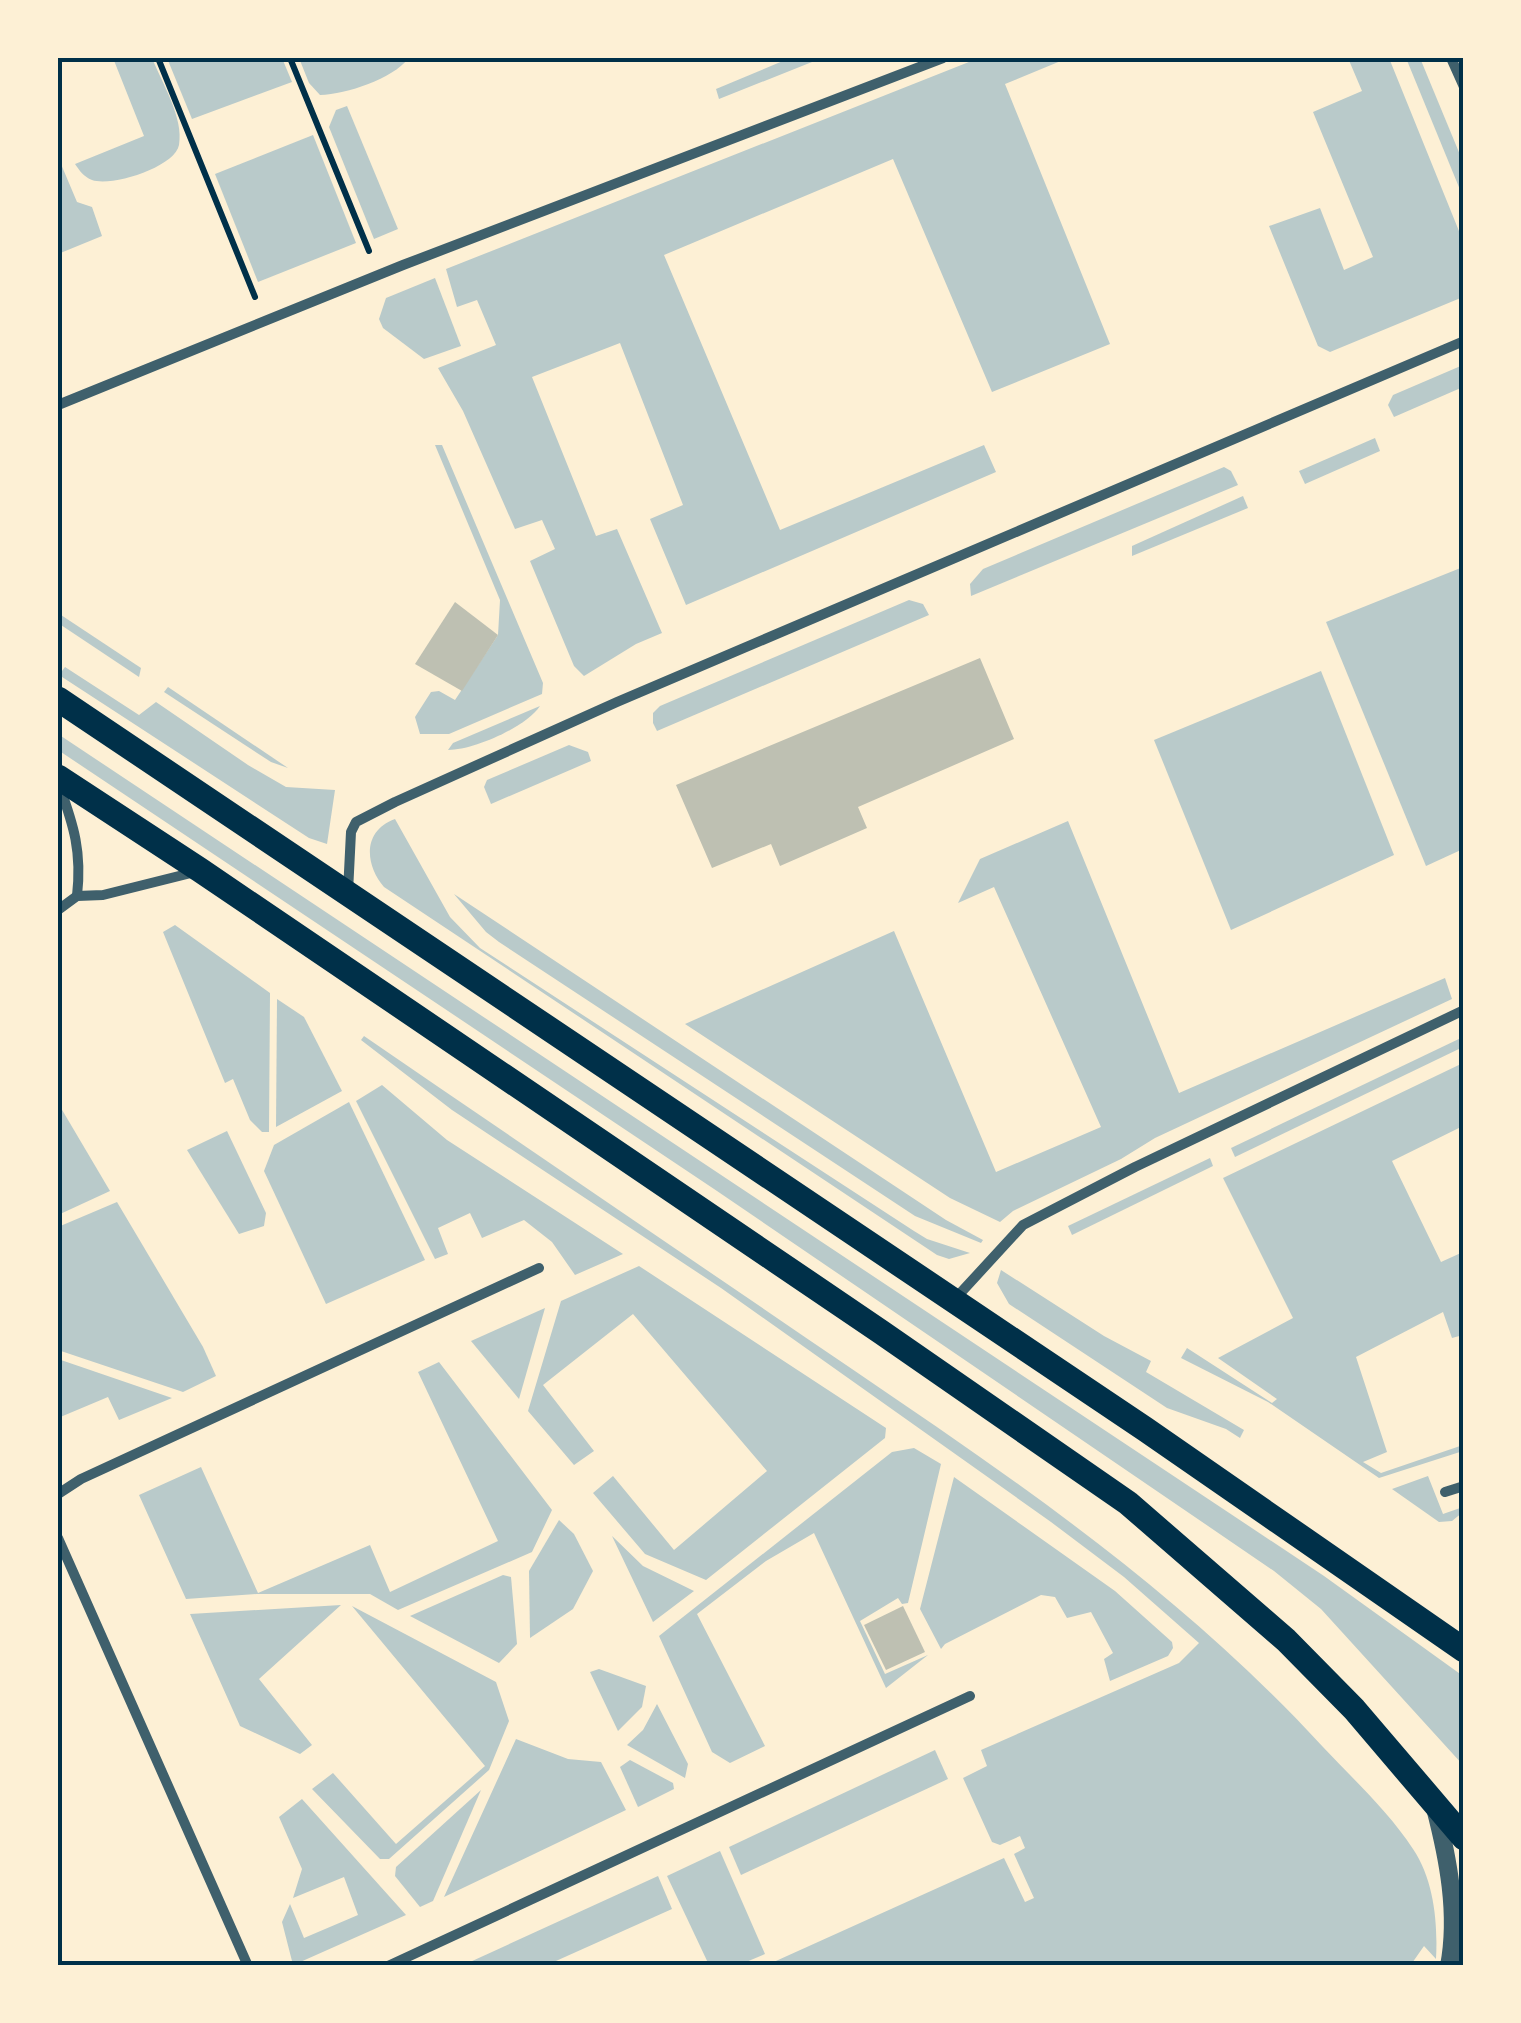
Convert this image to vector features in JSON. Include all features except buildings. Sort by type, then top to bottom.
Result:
[{"type":"main road","points":[[58,699],[1298,1532],[1464,1650]]},
{"type":"main road","points":[[58,779],[200,870],[1128,1503],[1286,1640],[1354,1709],[1464,1838]]},
{"type":"street","points":[[58,405],[380,275],[943,58]]},
{"type":"street","points":[[1452,58],[1464,88]]},
{"type":"street","points":[[348,893],[351,832],[356,822],[618,702],[1464,341]]},
{"type":"street","points":[[58,779],[76,832],[81,864],[77,896]]},
{"type":"street","points":[[58,910],[77,896],[103,895],[200,870]]},
{"type":"street","points":[[954,1300],[1023,1225],[1135,1167],[1464,1010]]},
{"type":"street","points":[[58,1494],[99,1471],[538,1268]]},
{"type":"street","points":[[1445,1492],[1464,1486]]},
{"type":"street","points":[[58,1538],[248,1966]]},
{"type":"street","points":[[388,1966],[970,1696]]},
{"type":"street","points":[[1432,1799],[1450,1888],[1449,1966]]},
{"type":"path","points":[[158,58],[265,322]]},
{"type":"path","points":[[290,58],[380,275]]},
{"type":"shaded area","points":[[113,58],[152,58],[175,112],[179,145],[167,161],[155,168],[113,181],[92,180],[75,164],[144,136]]},
{"type":"shaded area","points":[[167,58],[282,58],[292,82],[192,119]]},
{"type":"shaded area","points":[[299,58],[409,58],[368,84],[320,95],[309,83]]},
{"type":"shaded area","points":[[790,58],[822,58],[719,99],[716,89]]},
{"type":"shaded area","points":[[979,58],[1068,58],[1005,84],[1110,344],[992,392],[893,159],[664,255],[780,530],[984,445],[996,472],[686,605],[650,519],[683,505],[620,343],[532,377],[596,536],[617,529],[662,633],[584,676],[574,666],[530,561],[555,549],[542,520],[515,529],[463,411],[438,368],[496,345],[477,300],[457,307],[446,269]]},
{"type":"shaded area","points":[[1348,58],[1389,58],[1463,241],[1463,297],[1330,352],[1318,346],[1269,226],[1320,208],[1344,270],[1373,257],[1313,112],[1362,91]]},
{"type":"shaded area","points":[[1406,58],[1420,58],[1463,162],[1463,197]]},
{"type":"shaded area","points":[[347,106],[398,229],[374,239],[329,127],[336,110]]},
{"type":"shaded area","points":[[313,135],[356,243],[258,282],[215,174]]},
{"type":"shaded area","points":[[58,157],[77,202],[92,207],[102,236],[58,254]]},
{"type":"shaded area","points":[[435,278],[461,346],[424,359],[383,328],[379,319],[386,298]]},
{"type":"shaded area","points":[[1463,365],[1463,387],[1394,417],[1388,405],[1393,395]]},
{"type":"shaded area","points":[[1375,438],[1380,451],[1305,484],[1299,471]]},
{"type":"shaded area","points":[[435,445],[442,445],[543,683],[542,694],[449,734],[420,734],[415,717],[431,692],[439,691],[455,700],[498,635],[500,600]]},
{"type":"shaded area","points":[[1224,467],[1231,471],[1238,485],[971,596],[970,584],[983,569]]},
{"type":"shaded area","points":[[1243,496],[1248,508],[1132,556],[1132,546]]},
{"type":"shaded area","points":[[1463,567],[1463,849],[1426,866],[1326,622]]},
{"type":"shaded area","points":[[909,600],[923,604],[929,615],[657,731],[653,723],[653,713],[660,706]]},
{"type":"shaded area","points":[[58,613],[141,668],[139,677],[58,623]]},
{"type":"shaded area","points":[[65,667],[139,715],[156,702],[286,787],[335,790],[327,844],[309,838],[59,675]]},
{"type":"shaded area","points":[[1321,671],[1394,855],[1231,930],[1154,740]]},
{"type":"shaded area","points":[[168,687],[288,768],[271,762],[164,692]]},
{"type":"shaded area","points":[[540,706],[523,722],[498,736],[448,750],[453,743]]},
{"type":"shaded area","points":[[58,734],[1324,1576],[1463,1676],[1463,1765],[1321,1609],[1274,1571],[717,1191],[58,750]]},
{"type":"shaded area","points":[[569,745],[588,752],[591,761],[491,804],[484,787],[487,780]]},
{"type":"shaded area","points":[[395,819],[450,917],[480,948],[914,1231],[970,1253],[949,1259],[937,1255],[384,887],[373,869],[370,849],[377,832]]},
{"type":"shaded area","points":[[1068,821],[1179,1093],[1445,978],[1452,999],[1155,1138],[1121,1159],[1013,1211],[1000,1222],[950,1198],[685,1024],[894,931],[996,1172],[1101,1127],[994,887],[958,903],[980,859]]},
{"type":"shaded area","points":[[454,894],[946,1220],[983,1240],[981,1243],[915,1216],[499,942]]},
{"type":"shaded area","points":[[175,925],[270,993],[269,1132],[262,1132],[250,1120],[233,1079],[225,1083],[163,932]]},
{"type":"shaded area","points":[[277,999],[304,1017],[342,1091],[276,1127]]},
{"type":"shaded area","points":[[364,1036],[1039,1499],[1214,1639],[1371,1796],[1404,1835],[1430,1888],[1436,1959],[1424,1946],[1410,1966],[767,1965],[1004,1858],[1025,1902],[1034,1898],[1014,1854],[1025,1848],[1020,1836],[1000,1845],[992,1842],[963,1778],[987,1766],[981,1750],[1179,1663],[1199,1643],[1124,1577],[1051,1522],[721,1288],[452,1110],[361,1040]]},
{"type":"shaded area","points":[[1463,1037],[1463,1047],[1235,1157],[1231,1148]]},
{"type":"shaded area","points":[[1463,1063],[1463,1126],[1392,1161],[1441,1262],[1463,1252],[1463,1335],[1452,1338],[1443,1312],[1356,1357],[1387,1452],[1363,1462],[1381,1473],[1463,1445],[1463,1451],[1379,1478],[1268,1402],[1181,1358],[1187,1348],[1272,1403],[1277,1399],[1218,1358],[1293,1318],[1223,1178]]},
{"type":"shaded area","points":[[382,1085],[447,1140],[623,1254],[575,1275],[552,1242],[524,1220],[482,1238],[470,1213],[438,1228],[448,1254],[435,1259],[356,1101]]},
{"type":"shaded area","points":[[349,1102],[425,1260],[326,1304],[264,1171],[274,1145]]},
{"type":"shaded area","points":[[58,1103],[110,1191],[58,1215]]},
{"type":"shaded area","points":[[227,1131],[266,1213],[264,1226],[239,1234],[187,1150]]},
{"type":"shaded area","points":[[1210,1158],[1213,1166],[1072,1235],[1068,1226]]},
{"type":"shaded area","points":[[117,1202],[203,1347],[216,1376],[183,1392],[58,1350],[58,1227]]},
{"type":"shaded area","points":[[639,1266],[886,1428],[885,1438],[706,1580],[645,1554],[593,1493],[613,1476],[674,1550],[767,1471],[633,1314],[543,1385],[594,1451],[574,1465],[528,1411],[561,1301]]},
{"type":"shaded area","points":[[1001,1270],[1104,1336],[1151,1361],[1146,1372],[1244,1430],[1240,1438],[1226,1429],[1167,1408],[1009,1304],[997,1283]]},
{"type":"shaded area","points":[[545,1308],[519,1399],[471,1341]]},
{"type":"shaded area","points":[[58,1359],[172,1398],[119,1420],[108,1397],[58,1418]]},
{"type":"shaded area","points":[[439,1362],[552,1510],[532,1552],[398,1610],[370,1594],[257,1594],[186,1599],[139,1495],[201,1467],[258,1593],[370,1545],[390,1592],[498,1541],[418,1372]]},
{"type":"shaded area","points":[[914,1448],[941,1464],[908,1603],[902,1604],[898,1598],[860,1621],[885,1674],[928,1655],[886,1688],[814,1533],[766,1561],[697,1614],[765,1746],[730,1763],[712,1752],[659,1636],[892,1452]]},
{"type":"shaded area","points":[[1428,1476],[1443,1514],[1463,1507],[1463,1512],[1452,1521],[1439,1522],[1392,1489]]},
{"type":"shaded area","points":[[954,1477],[1115,1591],[1172,1642],[1168,1656],[1110,1681],[1104,1659],[1113,1653],[1091,1612],[1067,1618],[1055,1597],[1041,1595],[941,1649],[920,1609]]},
{"type":"shaded area","points":[[559,1520],[574,1534],[593,1571],[573,1609],[530,1638],[529,1571]]},
{"type":"shaded area","points":[[612,1536],[643,1566],[694,1591],[653,1622]]},
{"type":"shaded area","points":[[503,1575],[511,1577],[517,1644],[499,1663],[410,1616]]},
{"type":"shaded area","points":[[341,1605],[259,1679],[312,1745],[300,1754],[240,1726],[190,1614]]},
{"type":"shaded area","points":[[352,1606],[496,1682],[509,1721],[489,1770],[389,1859],[380,1859],[312,1789],[333,1773],[396,1844],[485,1766]]},
{"type":"shaded area","points":[[599,1669],[646,1686],[642,1707],[618,1731],[590,1672]]},
{"type":"shaded area","points":[[657,1704],[688,1764],[685,1778],[627,1745],[643,1730]]},
{"type":"shaded area","points":[[516,1739],[568,1759],[601,1762],[626,1810],[444,1897]]},
{"type":"shaded area","points":[[935,1750],[948,1779],[741,1875],[729,1847]]},
{"type":"shaded area","points":[[630,1760],[673,1783],[674,1789],[638,1807],[620,1767]]},
{"type":"shaded area","points":[[481,1790],[433,1901],[420,1907],[395,1876],[396,1867]]},
{"type":"shaded area","points":[[302,1799],[406,1915],[298,1963],[292,1961],[282,1922],[290,1904],[304,1938],[358,1915],[344,1877],[293,1898],[302,1869],[279,1817]]},
{"type":"shaded area","points":[[720,1851],[765,1954],[739,1965],[709,1965],[667,1876]]},
{"type":"shaded area","points":[[658,1876],[672,1909],[547,1965],[471,1965],[470,1962]]}]
